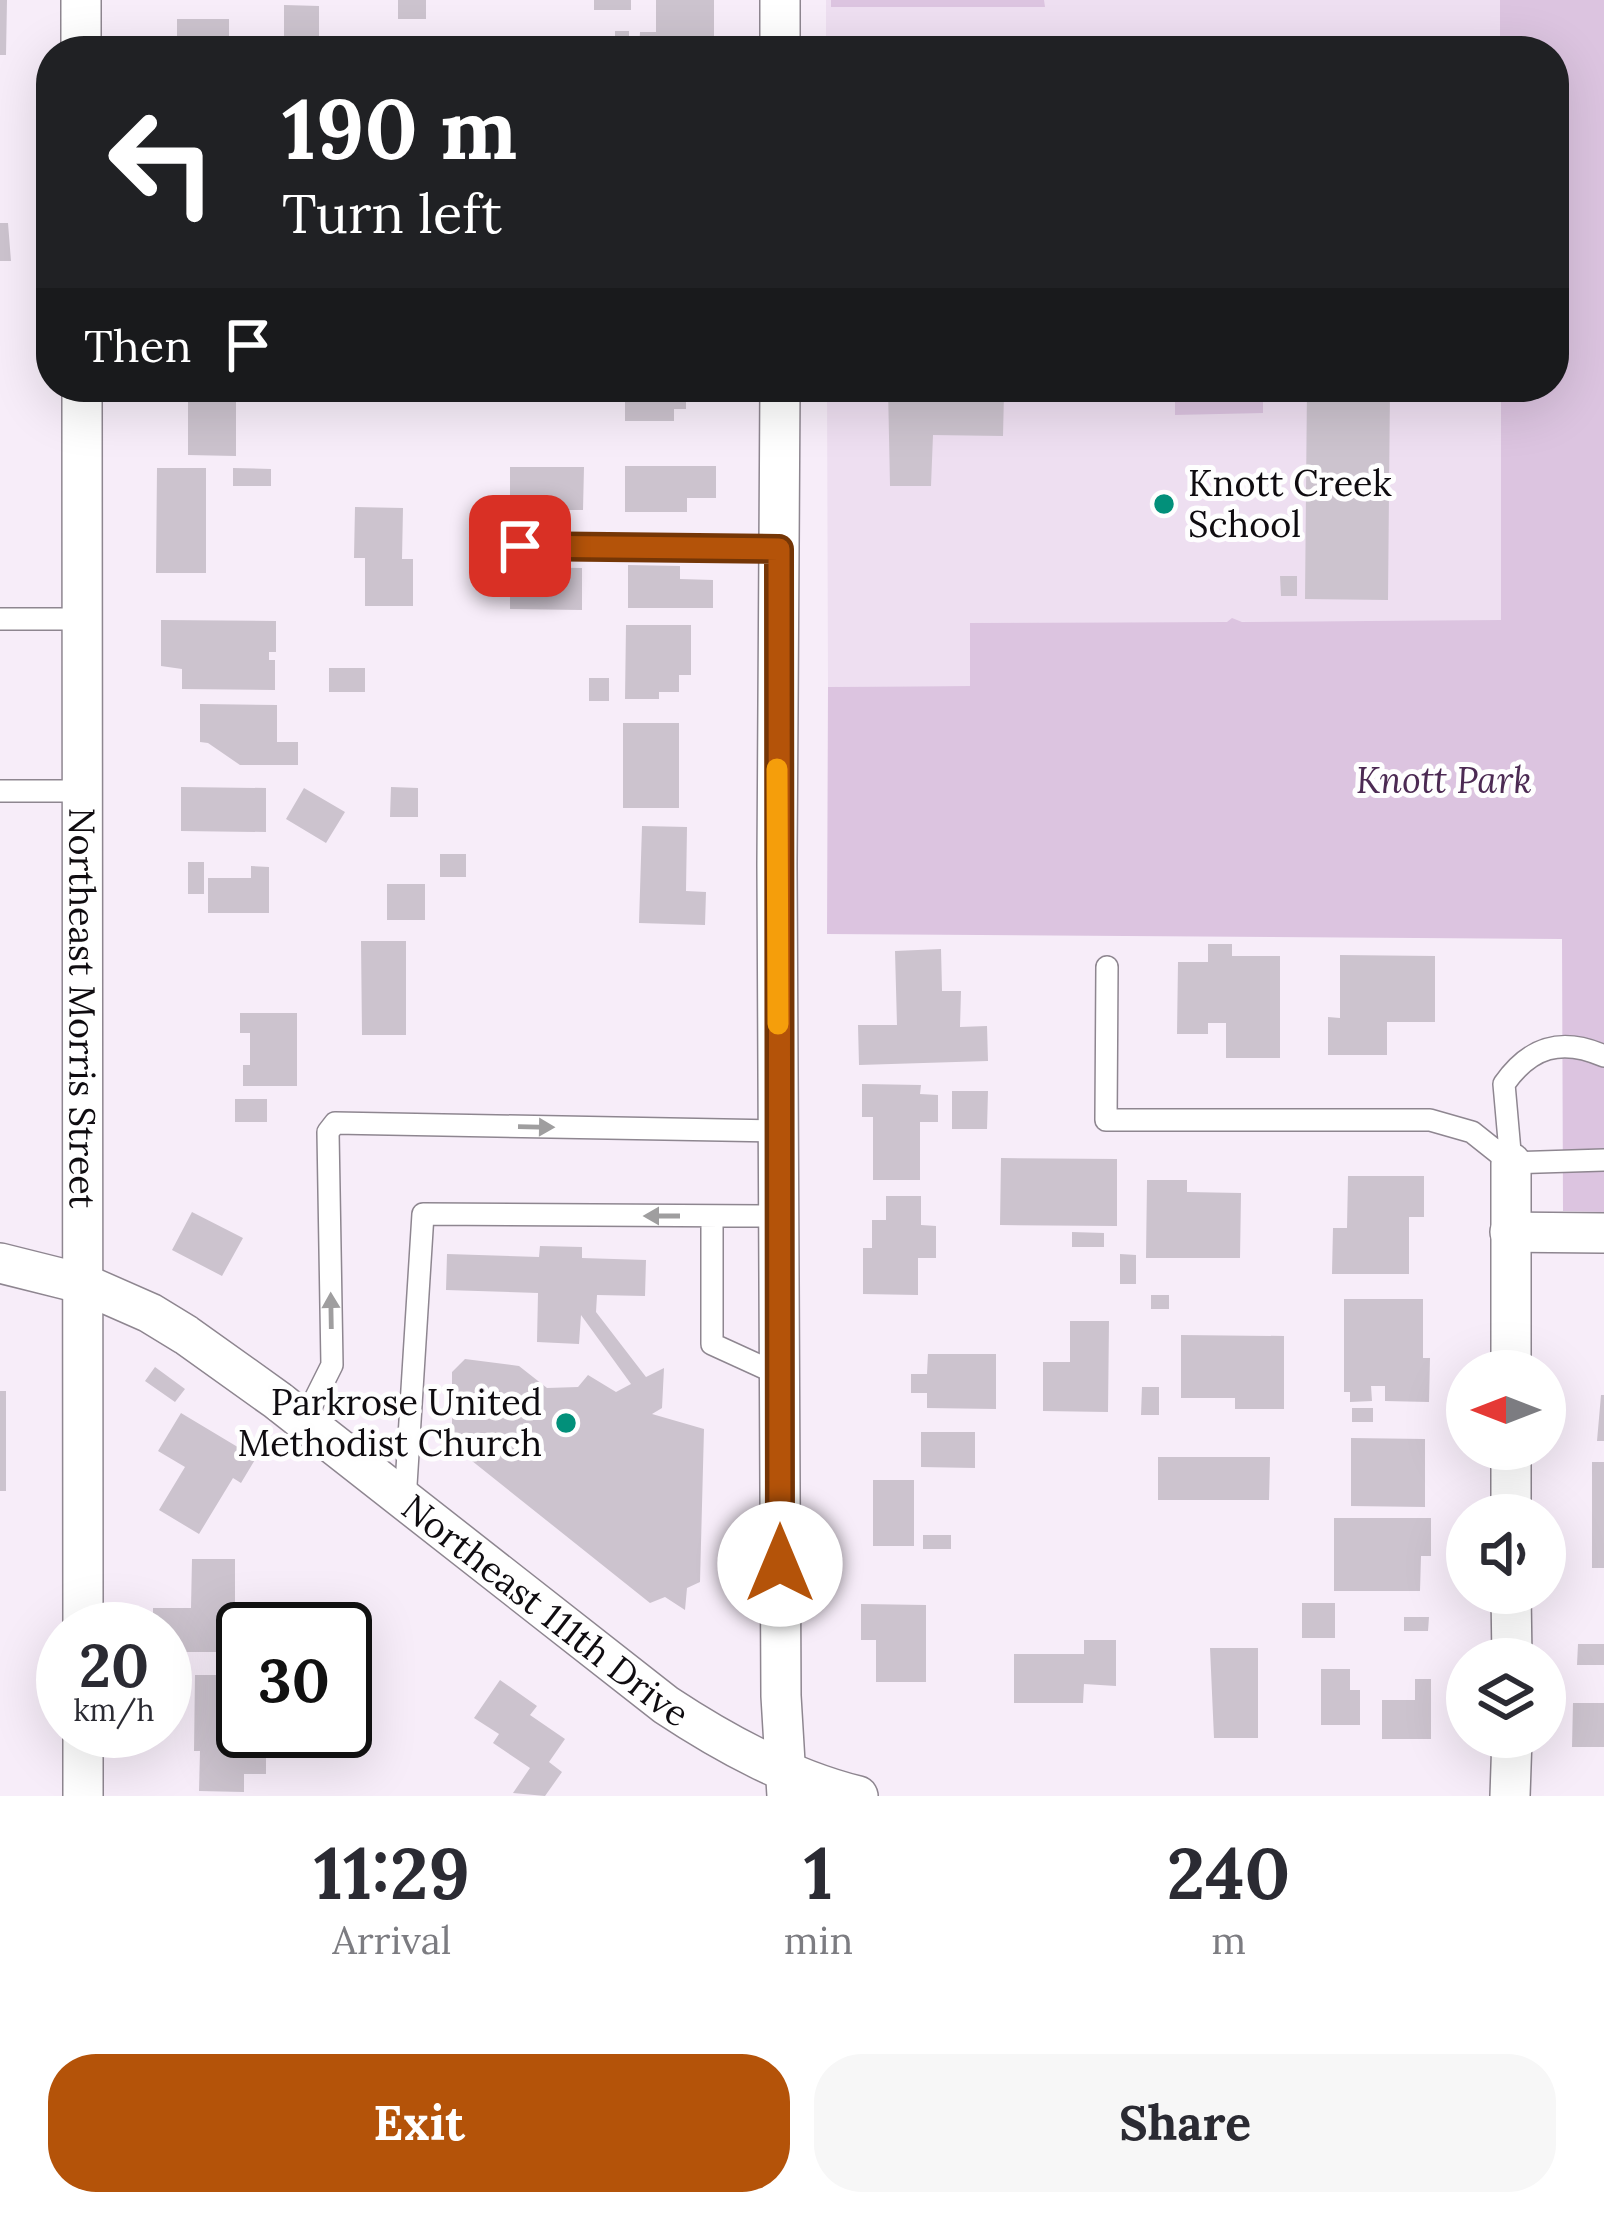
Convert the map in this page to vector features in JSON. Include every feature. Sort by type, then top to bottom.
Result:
[{"type":"street","points":[[81,0],[81,36]]},
{"type":"street","points":[[780,0],[780,36]]},
{"type":"street","name":"Northeast Morris Street","points":[[82,402],[83,1602]]},
{"type":"street","points":[[780,402],[778,1131],[781,1696],[786,1784]]},
{"type":"street","points":[[1511,1163],[1511,1350]]},
{"type":"street","points":[[1510,1232],[1604,1233]]},
{"type":"street","name":"Northeast 111th Drive","points":[[0,1263],[84,1283],[187,1335],[304,1421],[634,1683],[786,1784],[858,1796]]},
{"type":"street","points":[[83,1758],[83,1796]]},
{"type":"street","points":[[1510,1796],[1511,1758]]},
{"type":"lane","points":[[520,546],[779,549]]},
{"type":"lane","points":[[0,619],[82,619]]},
{"type":"lane","points":[[0,791],[83,790]]},
{"type":"lane","points":[[1107,967],[1106,1120],[1430,1120],[1472,1132],[1511,1163],[1604,1160]]},
{"type":"lane","points":[[1511,1163],[1504,1084],[1518,1064],[1534,1052],[1556,1047],[1589,1049],[1604,1056]]},
{"type":"lane","points":[[304,1421],[332,1365],[328,1132],[335,1123],[778,1131]]},
{"type":"lane","points":[[405,1501],[423,1214],[779,1216]]},
{"type":"lane","points":[[712,1216],[712,1344],[780,1375]]},
{"type":"shaded area","points":[[826,0],[1500,0],[1500,36],[826,36]]},
{"type":"shaded area","name":"Knott Creek School","points":[[827,402],[1501,402],[1502,621],[971,623],[971,686],[828,687]]},
{"type":"green space","points":[[831,0],[1044,0],[1045,7],[831,7]]},
{"type":"green space","name":"Knott Park","points":[[1500,0],[1604,0],[1604,1212],[1563,1211],[1562,939],[827,934],[828,687],[970,686],[970,623],[1501,620],[1501,402],[1569,402],[1569,36],[1500,36]]},
{"type":"green space","points":[[1175,402],[1263,402],[1263,413],[1175,415]]},
{"type":"building","points":[[0,0],[7,0],[6,55],[0,55]]},
{"type":"building","points":[[398,0],[426,0],[426,19],[398,19]]},
{"type":"building","points":[[594,0],[631,0],[631,10],[594,10]]},
{"type":"building","points":[[656,0],[714,0],[714,36],[640,36],[640,32],[656,32]]},
{"type":"building","points":[[284,5],[319,6],[319,36],[284,36]]},
{"type":"building","points":[[177,19],[229,19],[229,36],[177,36]]},
{"type":"building","points":[[0,223],[8,223],[11,261],[0,261]]},
{"type":"building","points":[[188,402],[236,402],[236,456],[188,455]]},
{"type":"building","points":[[625,402],[686,402],[686,409],[674,409],[674,421],[625,421]]},
{"type":"building","points":[[888,402],[1004,402],[1003,436],[933,435],[931,486],[890,486]]},
{"type":"building","points":[[1307,402],[1390,402],[1388,600],[1305,599]]},
{"type":"building","points":[[625,466],[716,466],[716,498],[687,498],[687,512],[625,512]]},
{"type":"building","points":[[510,467],[584,467],[583,510],[510,510]]},
{"type":"building","points":[[157,468],[206,468],[206,573],[156,573]]},
{"type":"building","points":[[233,468],[271,469],[271,486],[233,486]]},
{"type":"building","points":[[355,507],[403,508],[402,559],[413,559],[413,606],[365,606],[365,558],[354,558]]},
{"type":"building","points":[[628,565],[680,566],[680,579],[713,580],[713,608],[628,608]]},
{"type":"building","points":[[510,567],[582,568],[582,610],[510,609]]},
{"type":"building","points":[[1280,576],[1297,576],[1297,596],[1281,596]]},
{"type":"building","points":[[161,620],[276,621],[276,652],[269,652],[269,660],[275,660],[275,690],[182,689],[182,669],[161,666]]},
{"type":"building","points":[[626,625],[691,625],[691,675],[679,675],[679,692],[659,692],[659,699],[625,699]]},
{"type":"building","points":[[329,668],[365,668],[365,692],[329,692]]},
{"type":"building","points":[[589,678],[609,678],[609,701],[589,701]]},
{"type":"building","points":[[200,704],[277,705],[277,742],[298,742],[298,765],[240,765],[200,742]]},
{"type":"building","points":[[623,723],[679,723],[679,808],[623,808]]},
{"type":"building","points":[[181,787],[266,788],[266,832],[181,831]]},
{"type":"building","points":[[391,787],[418,788],[418,817],[390,817]]},
{"type":"building","points":[[304,788],[345,812],[326,843],[286,819]]},
{"type":"building","points":[[642,826],[687,827],[686,891],[706,892],[705,925],[639,923]]},
{"type":"building","points":[[440,854],[466,854],[466,877],[440,877]]},
{"type":"building","points":[[188,862],[204,862],[204,894],[188,894]]},
{"type":"building","points":[[251,866],[269,867],[269,913],[208,913],[208,878],[251,878]]},
{"type":"building","points":[[387,884],[425,884],[425,920],[387,920]]},
{"type":"building","points":[[361,941],[406,941],[406,1035],[362,1035]]},
{"type":"building","points":[[1208,944],[1232,944],[1232,956],[1280,956],[1280,1058],[1226,1058],[1226,1023],[1208,1023],[1208,1034],[1177,1034],[1178,962],[1208,962]]},
{"type":"building","points":[[941,949],[942,991],[961,991],[960,1027],[987,1026],[988,1061],[859,1065],[858,1025],[897,1025],[895,951]]},
{"type":"building","points":[[1340,955],[1435,956],[1435,1022],[1387,1022],[1387,1055],[1328,1055],[1328,1017],[1340,1018]]},
{"type":"building","points":[[240,1013],[297,1013],[297,1086],[243,1086],[243,1065],[250,1065],[250,1033],[240,1033]]},
{"type":"building","points":[[862,1084],[921,1085],[920,1094],[938,1095],[938,1122],[920,1122],[920,1180],[873,1180],[873,1117],[862,1117]]},
{"type":"building","points":[[952,1091],[988,1091],[987,1129],[952,1129]]},
{"type":"building","points":[[235,1099],[267,1099],[267,1122],[235,1122]]},
{"type":"building","points":[[1001,1158],[1117,1159],[1117,1226],[1000,1225]]},
{"type":"building","points":[[1348,1176],[1424,1176],[1424,1217],[1409,1217],[1409,1274],[1332,1274],[1333,1228],[1347,1228]]},
{"type":"building","points":[[1147,1180],[1187,1180],[1187,1192],[1241,1193],[1240,1258],[1146,1258]]},
{"type":"building","points":[[886,1196],[921,1196],[921,1225],[936,1226],[936,1258],[918,1258],[918,1295],[863,1294],[863,1248],[872,1248],[872,1220],[886,1220]]},
{"type":"building","points":[[192,1212],[243,1238],[222,1276],[172,1250]]},
{"type":"building","points":[[1072,1232],[1104,1233],[1104,1247],[1072,1247]]},
{"type":"building","name":"Parkrose United Methodist Church","points":[[540,1246],[582,1247],[582,1258],[646,1260],[645,1296],[597,1295],[596,1312],[646,1377],[664,1368],[662,1408],[652,1414],[704,1429],[700,1582],[687,1588],[685,1610],[665,1597],[650,1603],[452,1445],[452,1372],[465,1359],[519,1366],[547,1388],[578,1387],[588,1375],[616,1392],[631,1384],[581,1315],[579,1344],[537,1342],[538,1293],[446,1290],[447,1254],[539,1257]]},
{"type":"building","points":[[1120,1254],[1136,1255],[1136,1284],[1120,1284]]},
{"type":"building","points":[[1151,1295],[1169,1295],[1169,1309],[1151,1309]]},
{"type":"building","points":[[1344,1299],[1423,1299],[1429,1402],[1385,1401],[1385,1386],[1371,1386],[1372,1401],[1350,1402],[1350,1392],[1344,1392]]},
{"type":"building","points":[[1070,1321],[1109,1321],[1108,1412],[1043,1411],[1043,1362],[1070,1362]]},
{"type":"building","points":[[1181,1335],[1284,1336],[1284,1409],[1235,1409],[1235,1398],[1181,1398]]},
{"type":"building","points":[[928,1354],[996,1354],[996,1409],[927,1408],[927,1393],[911,1393],[911,1374],[927,1374]]},
{"type":"building","points":[[155,1367],[185,1389],[175,1402],[145,1381]]},
{"type":"building","points":[[1142,1387],[1159,1387],[1159,1415],[1141,1415]]},
{"type":"building","points":[[0,1391],[6,1391],[6,1491],[0,1491]]},
{"type":"building","points":[[1601,1395],[1604,1441],[1597,1441]]},
{"type":"building","points":[[1352,1408],[1373,1408],[1373,1422],[1352,1422]]},
{"type":"building","points":[[181,1413],[256,1458],[241,1483],[233,1478],[199,1534],[159,1510],[185,1467],[158,1451]]},
{"type":"building","points":[[921,1432],[975,1432],[975,1468],[921,1467]]},
{"type":"building","points":[[1351,1438],[1425,1439],[1425,1507],[1351,1506]]},
{"type":"building","points":[[1158,1457],[1270,1457],[1269,1500],[1158,1500]]},
{"type":"building","points":[[1592,1462],[1604,1462],[1604,1568],[1592,1568]]},
{"type":"building","points":[[873,1480],[914,1480],[914,1546],[873,1546]]},
{"type":"building","points":[[1334,1518],[1431,1518],[1431,1556],[1421,1556],[1420,1591],[1334,1591]]},
{"type":"building","points":[[923,1535],[951,1535],[951,1549],[923,1549]]},
{"type":"building","points":[[192,1559],[235,1559],[235,1602],[216,1602],[216,1652],[192,1652]]},
{"type":"building","points":[[1302,1603],[1335,1603],[1335,1638],[1302,1638]]},
{"type":"building","points":[[861,1604],[926,1605],[926,1682],[876,1682],[876,1640],[861,1640]]},
{"type":"building","points":[[1404,1617],[1429,1617],[1428,1631],[1404,1631]]},
{"type":"building","points":[[1084,1640],[1116,1640],[1116,1686],[1084,1684],[1083,1703],[1014,1703],[1014,1654],[1084,1654]]},
{"type":"building","points":[[1578,1644],[1604,1644],[1604,1665],[1577,1665]]},
{"type":"building","points":[[1210,1648],[1258,1648],[1258,1738],[1214,1738]]},
{"type":"building","points":[[1321,1669],[1350,1669],[1350,1690],[1360,1690],[1360,1725],[1321,1725]]},
{"type":"building","points":[[195,1675],[216,1675],[216,1758],[266,1758],[266,1774],[244,1774],[244,1792],[199,1791],[200,1751],[194,1751]]},
{"type":"building","points":[[1415,1679],[1431,1679],[1431,1739],[1382,1739],[1382,1700],[1415,1700]]},
{"type":"building","points":[[500,1680],[537,1706],[530,1715],[565,1739],[549,1762],[562,1772],[545,1796],[513,1793],[530,1768],[493,1743],[499,1734],[474,1718]]},
{"type":"building","points":[[1573,1703],[1604,1703],[1604,1747],[1572,1747]]},
{"type":"slow traffic","points":[[777,769],[778,1024]]},
{"type":"place","name":"Knott Creek School","points":[[1164,504]]},
{"type":"place","name":"Parkrose United Methodist Church","points":[[566,1423]]},
{"type":"route","points":[[520,546],[779,549],[780,1564]]}]
